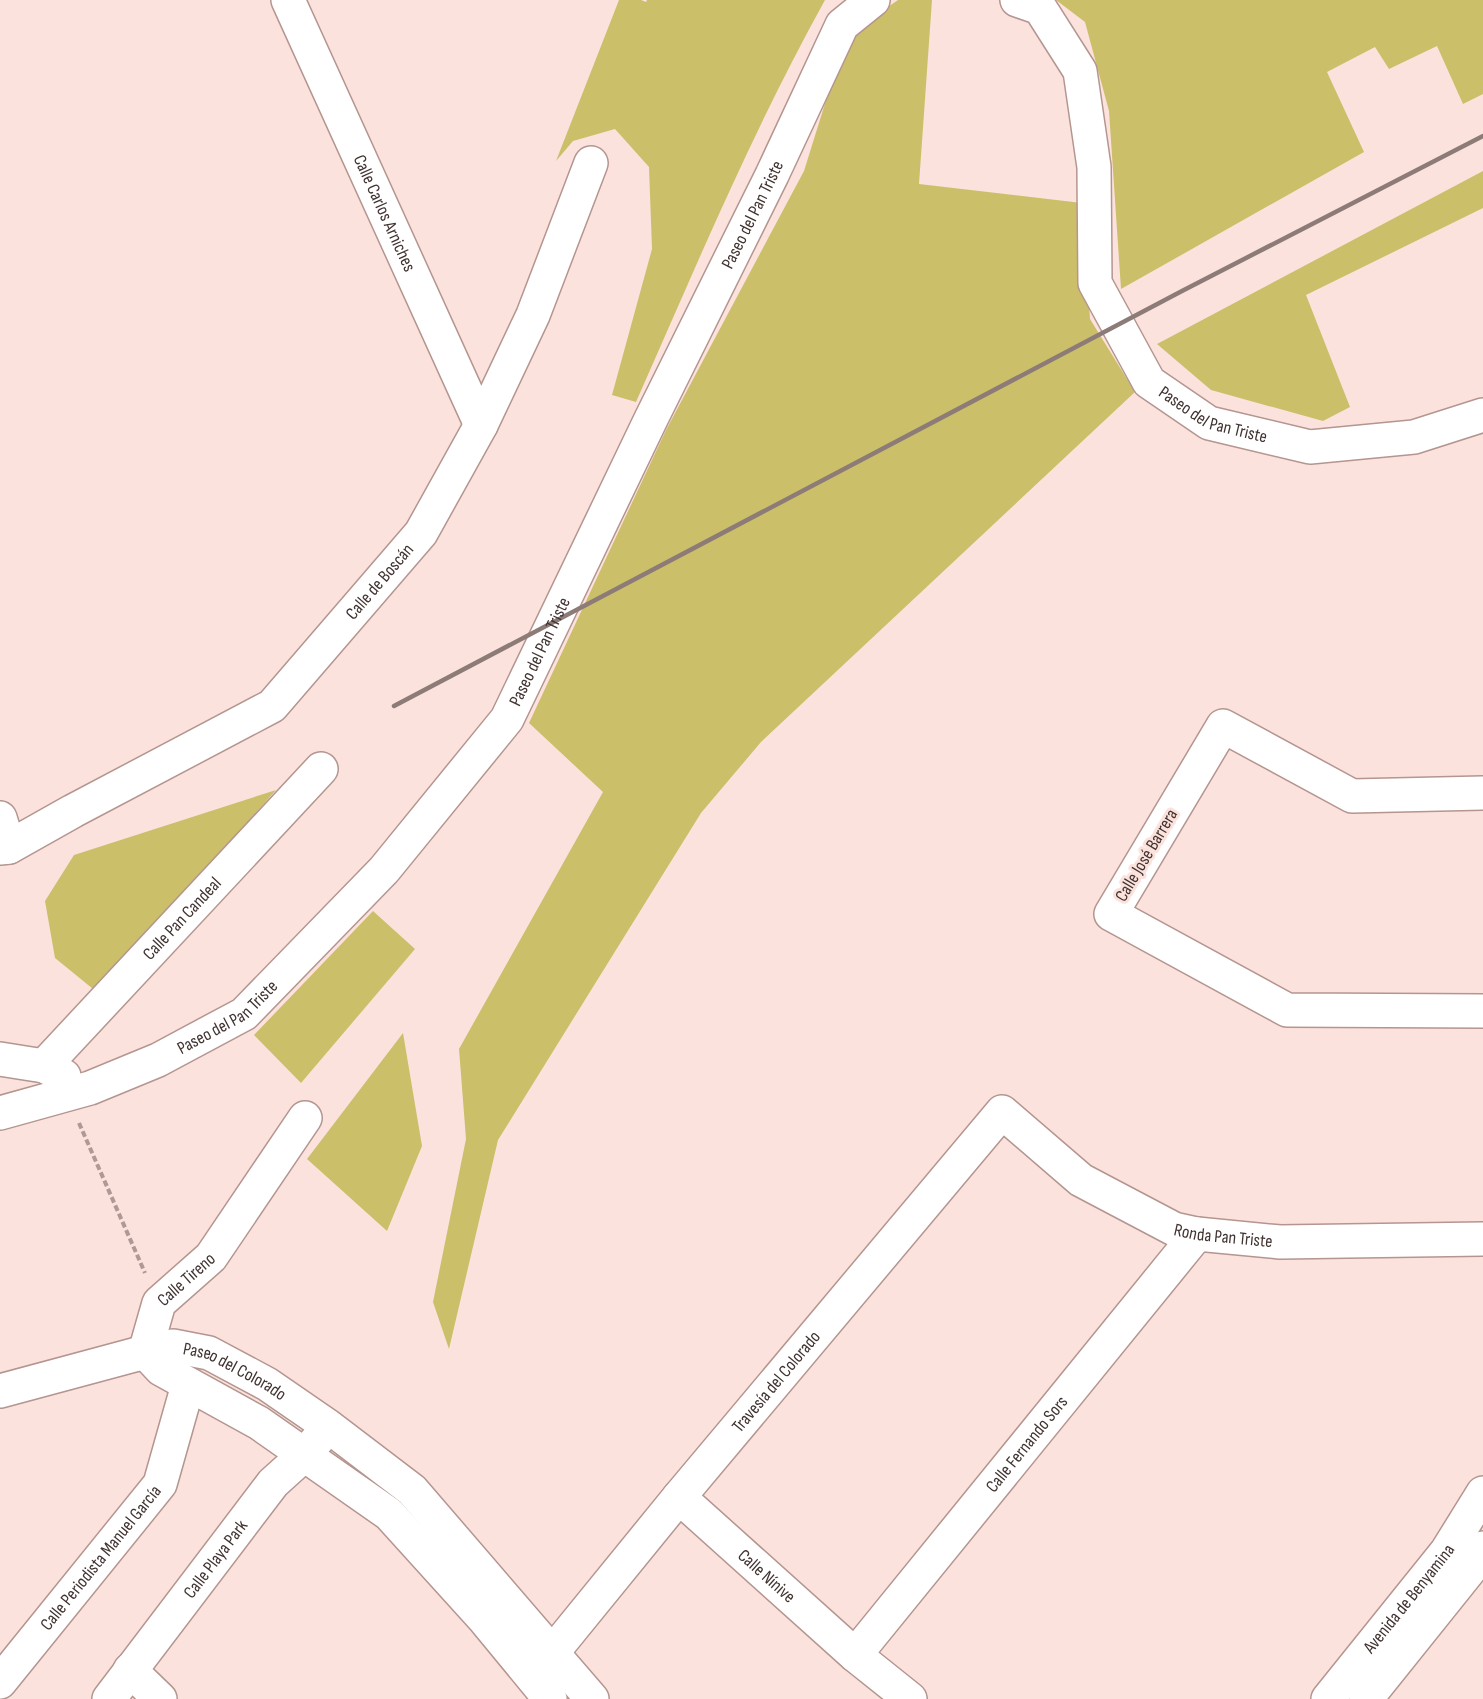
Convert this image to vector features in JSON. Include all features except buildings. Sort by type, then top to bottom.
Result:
[{"type":"street","name":"Calle Carlos Arniches","points":[[288,0],[481,425]]},
{"type":"street","name":"Paseo del Pan Triste","points":[[0,1113],[78,1091],[158,1060],[244,1014],[384,870],[507,719],[650,421],[772,175],[842,25],[873,0]]},
{"type":"street","name":"Paseo del Pan Triste","points":[[1017,0],[1040,8],[1080,71],[1094,167],[1095,283],[1149,382],[1209,423],[1310,447],[1414,437],[1483,415]]},
{"type":"street","name":"Calle de Boscán","points":[[3,838],[73,811],[272,706],[421,533],[481,425],[533,315],[591,163]]},
{"type":"street","name":"Calle José Barrera","points":[[1483,793],[1352,796],[1223,726],[1111,914],[1287,1010],[1483,1011]]},
{"type":"street","name":"Calle Pan Candeal","points":[[44,1066],[321,769]]},
{"type":"street","points":[[0,1059],[44,1066],[78,1091]]},
{"type":"street","name":"Ronda Pan Triste","points":[[1002,1112],[1081,1180],[1174,1229],[1197,1234],[1280,1242],[1483,1239]]},
{"type":"street","name":"Travesía del Colorado","points":[[552,1653],[679,1497],[1002,1112]]},
{"type":"street","name":"Calle Tireno","points":[[145,1352],[159,1304],[211,1257],[305,1118]]},
{"type":"street","name":"Calle Fernando Sors","points":[[855,1654],[1197,1234]]},
{"type":"street","name":"Paseo del Colorado","points":[[145,1352],[173,1346],[209,1353],[267,1384],[328,1426],[412,1490],[592,1699]]},
{"type":"street","points":[[0,1391],[145,1352]]},
{"type":"street","name":"Paseo del Colorado","points":[[145,1352],[161,1368],[259,1424],[389,1514],[485,1620],[550,1699]]},
{"type":"street","name":"Calle Periodista Manuel García","points":[[0,1682],[160,1484],[188,1385]]},
{"type":"street","name":"Calle Playa Park","points":[[109,1699],[273,1483],[304,1455],[328,1426]]},
{"type":"street","name":"Avenida de Benyamina","points":[[1328,1699],[1447,1551],[1483,1494]]},
{"type":"street","name":"Calle Nínive","points":[[679,1497],[855,1654],[910,1699]]},
{"type":"street","name":"Avenida de Benyamina","points":[[1366,1699],[1479,1564]]},
{"type":"street","points":[[130,1670],[160,1699]]},
{"type":"path","points":[[78,1091],[159,1304]]},
{"type":"shaded area","points":[[619,0],[646,2],[647,0],[825,0],[749,148],[636,402],[612,395],[652,249],[649,167],[615,129],[573,141],[556,161]]},
{"type":"shaded area","points":[[898,0],[932,0],[919,184],[1082,203],[1090,319],[1135,392],[761,742],[701,813],[498,1140],[449,1349],[433,1302],[466,1139],[459,1049],[603,792],[529,723],[666,430],[804,171],[846,36]]},
{"type":"shaded area","points":[[1056,0],[1483,0],[1483,94],[1463,104],[1437,46],[1389,69],[1375,47],[1327,72],[1364,152],[1121,289],[1109,111],[1085,22]]},
{"type":"shaded area","points":[[1483,171],[1483,208],[1306,295],[1350,407],[1323,421],[1211,390],[1157,344]]},
{"type":"shaded area","points":[[276,790],[98,993],[55,958],[45,901],[74,855]]},
{"type":"shaded area","points":[[373,911],[415,949],[301,1083],[254,1035]]},
{"type":"shaded area","points":[[403,1033],[422,1146],[387,1231],[307,1159]]},
{"type":"railway","points":[[394,706],[1182,291],[1483,136]]}]
